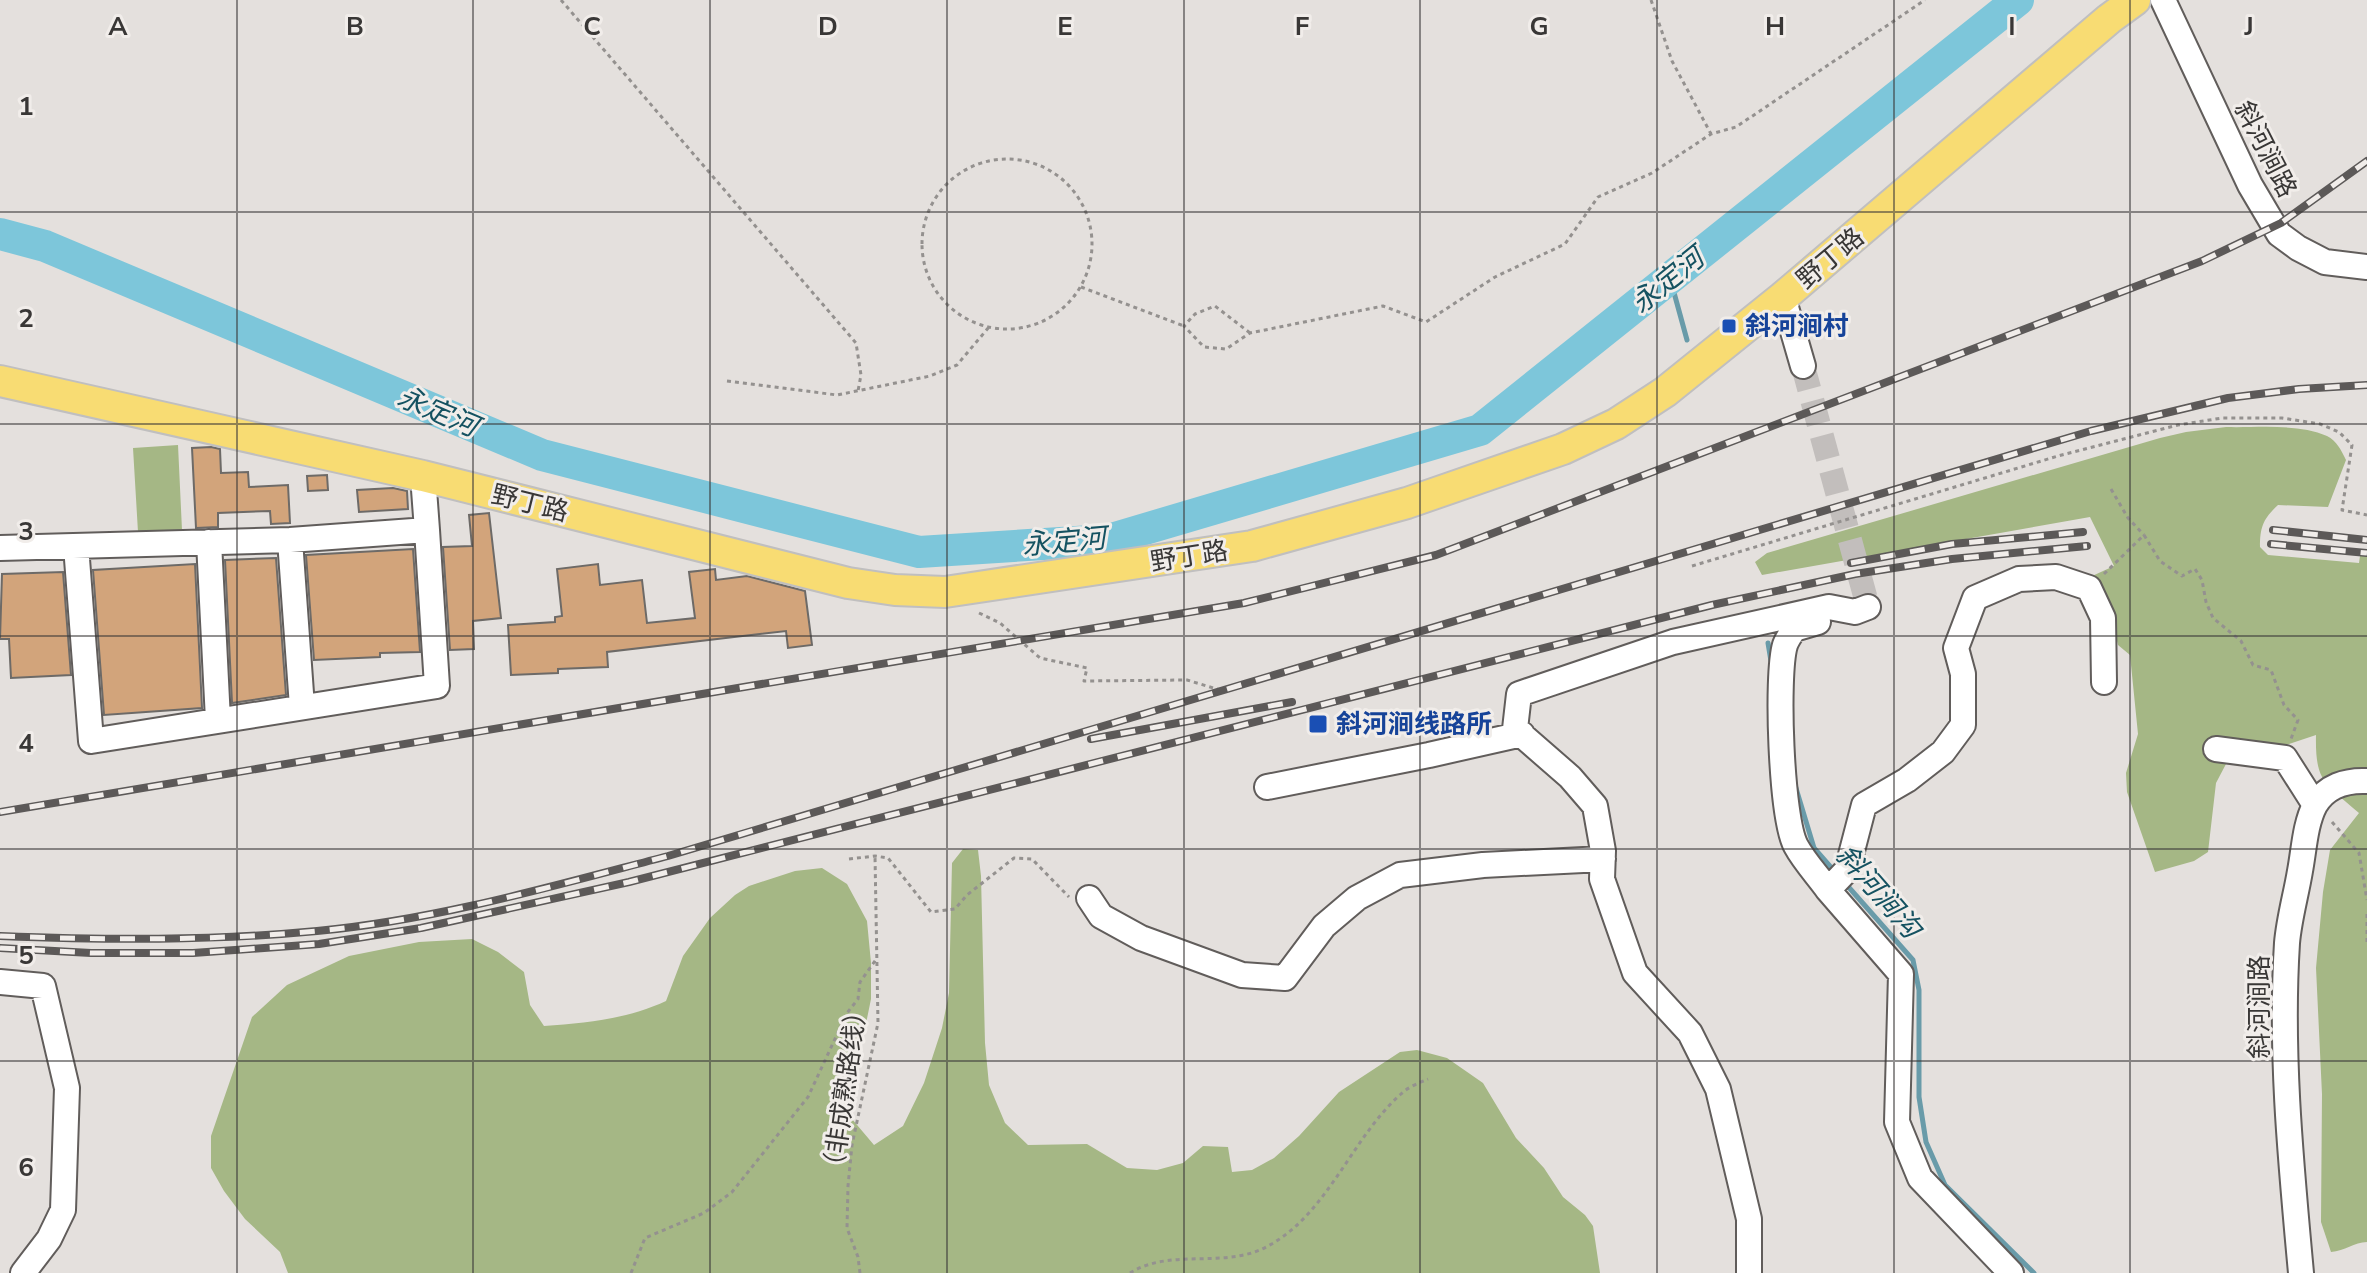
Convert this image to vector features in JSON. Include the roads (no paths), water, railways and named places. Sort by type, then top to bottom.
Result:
[{"type":"main road","name":"野丁路","points":[[0,381],[423,476],[848,583],[895,590],[945,592],[1252,546],[1407,503],[1549,454],[1616,424],[1665,392],[1783,297],[2135,0]]},
{"type":"street","name":"斜河涧路","points":[[2163,0],[2250,185],[2279,234],[2325,262],[2367,267]]},
{"type":"street","points":[[1783,297],[1803,366]]},
{"type":"street","points":[[76,546],[91,741],[437,686],[423,476]]},
{"type":"street","points":[[0,548],[290,540],[427,530]]},
{"type":"street","points":[[290,540],[302,707]]},
{"type":"street","points":[[209,542],[218,720]]},
{"type":"street","points":[[1836,882],[1864,805],[1907,780],[1943,752],[1963,725],[1963,674],[1956,648],[1975,598],[2019,579],[2056,577],[2089,588],[2103,618],[2104,682]]},
{"type":"street","points":[[1749,1273],[1749,1219],[1718,1089],[1690,1033],[1635,973],[1602,879],[1603,859],[1595,806],[1570,777],[1515,729],[1519,694],[1673,642],[1829,607],[1862,609],[1794,629],[1786,644],[1781,671],[1788,816],[1795,845],[1836,882],[1901,974],[1897,1122],[1920,1178],[2011,1273]]},
{"type":"street","points":[[1267,787],[1522,734]]},
{"type":"street","points":[[2216,749],[2285,758],[2315,805],[2330,788],[2353,780],[2367,781]]},
{"type":"street","name":"斜河涧路","points":[[2301,1273],[2290,1151],[2285,1021],[2287,940],[2315,805]]},
{"type":"street","points":[[1095,907],[1141,938],[1242,975],[1285,978],[1324,926],[1357,898],[1400,875],[1483,865],[1603,859]]},
{"type":"street","points":[[0,982],[43,986],[67,1088],[63,1210],[49,1239],[23,1273]]},
{"type":"waterway","name":"永定河","points":[[0,234],[45,246],[542,455],[919,552],[1108,540],[1480,430],[2018,0]]},
{"type":"waterway","name":"斜河涧沟","points":[[1670,278],[1687,340]]},
{"type":"waterway","name":"斜河涧沟","points":[[1768,643],[1771,661]]},
{"type":"waterway","name":"斜河涧沟","points":[[1795,785],[1814,848],[1835,872]]},
{"type":"waterway","name":"斜河涧沟","points":[[1845,883],[1913,960],[1919,990],[1919,1097],[1926,1142],[1945,1185],[2034,1273]]},
{"type":"tunnel","points":[[1803,366],[1868,607]]},
{"type":"railway","points":[[0,812],[1244,603],[1436,555],[2202,261],[2281,223],[2367,161]]},
{"type":"railway","points":[[0,936],[238,937],[362,926],[494,901],[668,856],[2091,431],[2228,398],[2367,385]]},
{"type":"railway","points":[[2273,530],[2367,540]]},
{"type":"railway","points":[[1851,563],[1952,544],[2083,532]]},
{"type":"railway","points":[[2271,544],[2367,553]]},
{"type":"railway","points":[[0,948],[91,953],[193,953],[319,944],[421,928],[629,882],[1712,605],[1855,574],[1952,559],[2087,546]]},
{"type":"railway","points":[[1091,739],[1292,702]]},
{"type":"place","name":"斜河涧村","points":[[1729,326]]},
{"type":"place","name":"斜河涧线路所","points":[[1318,724]]}]
